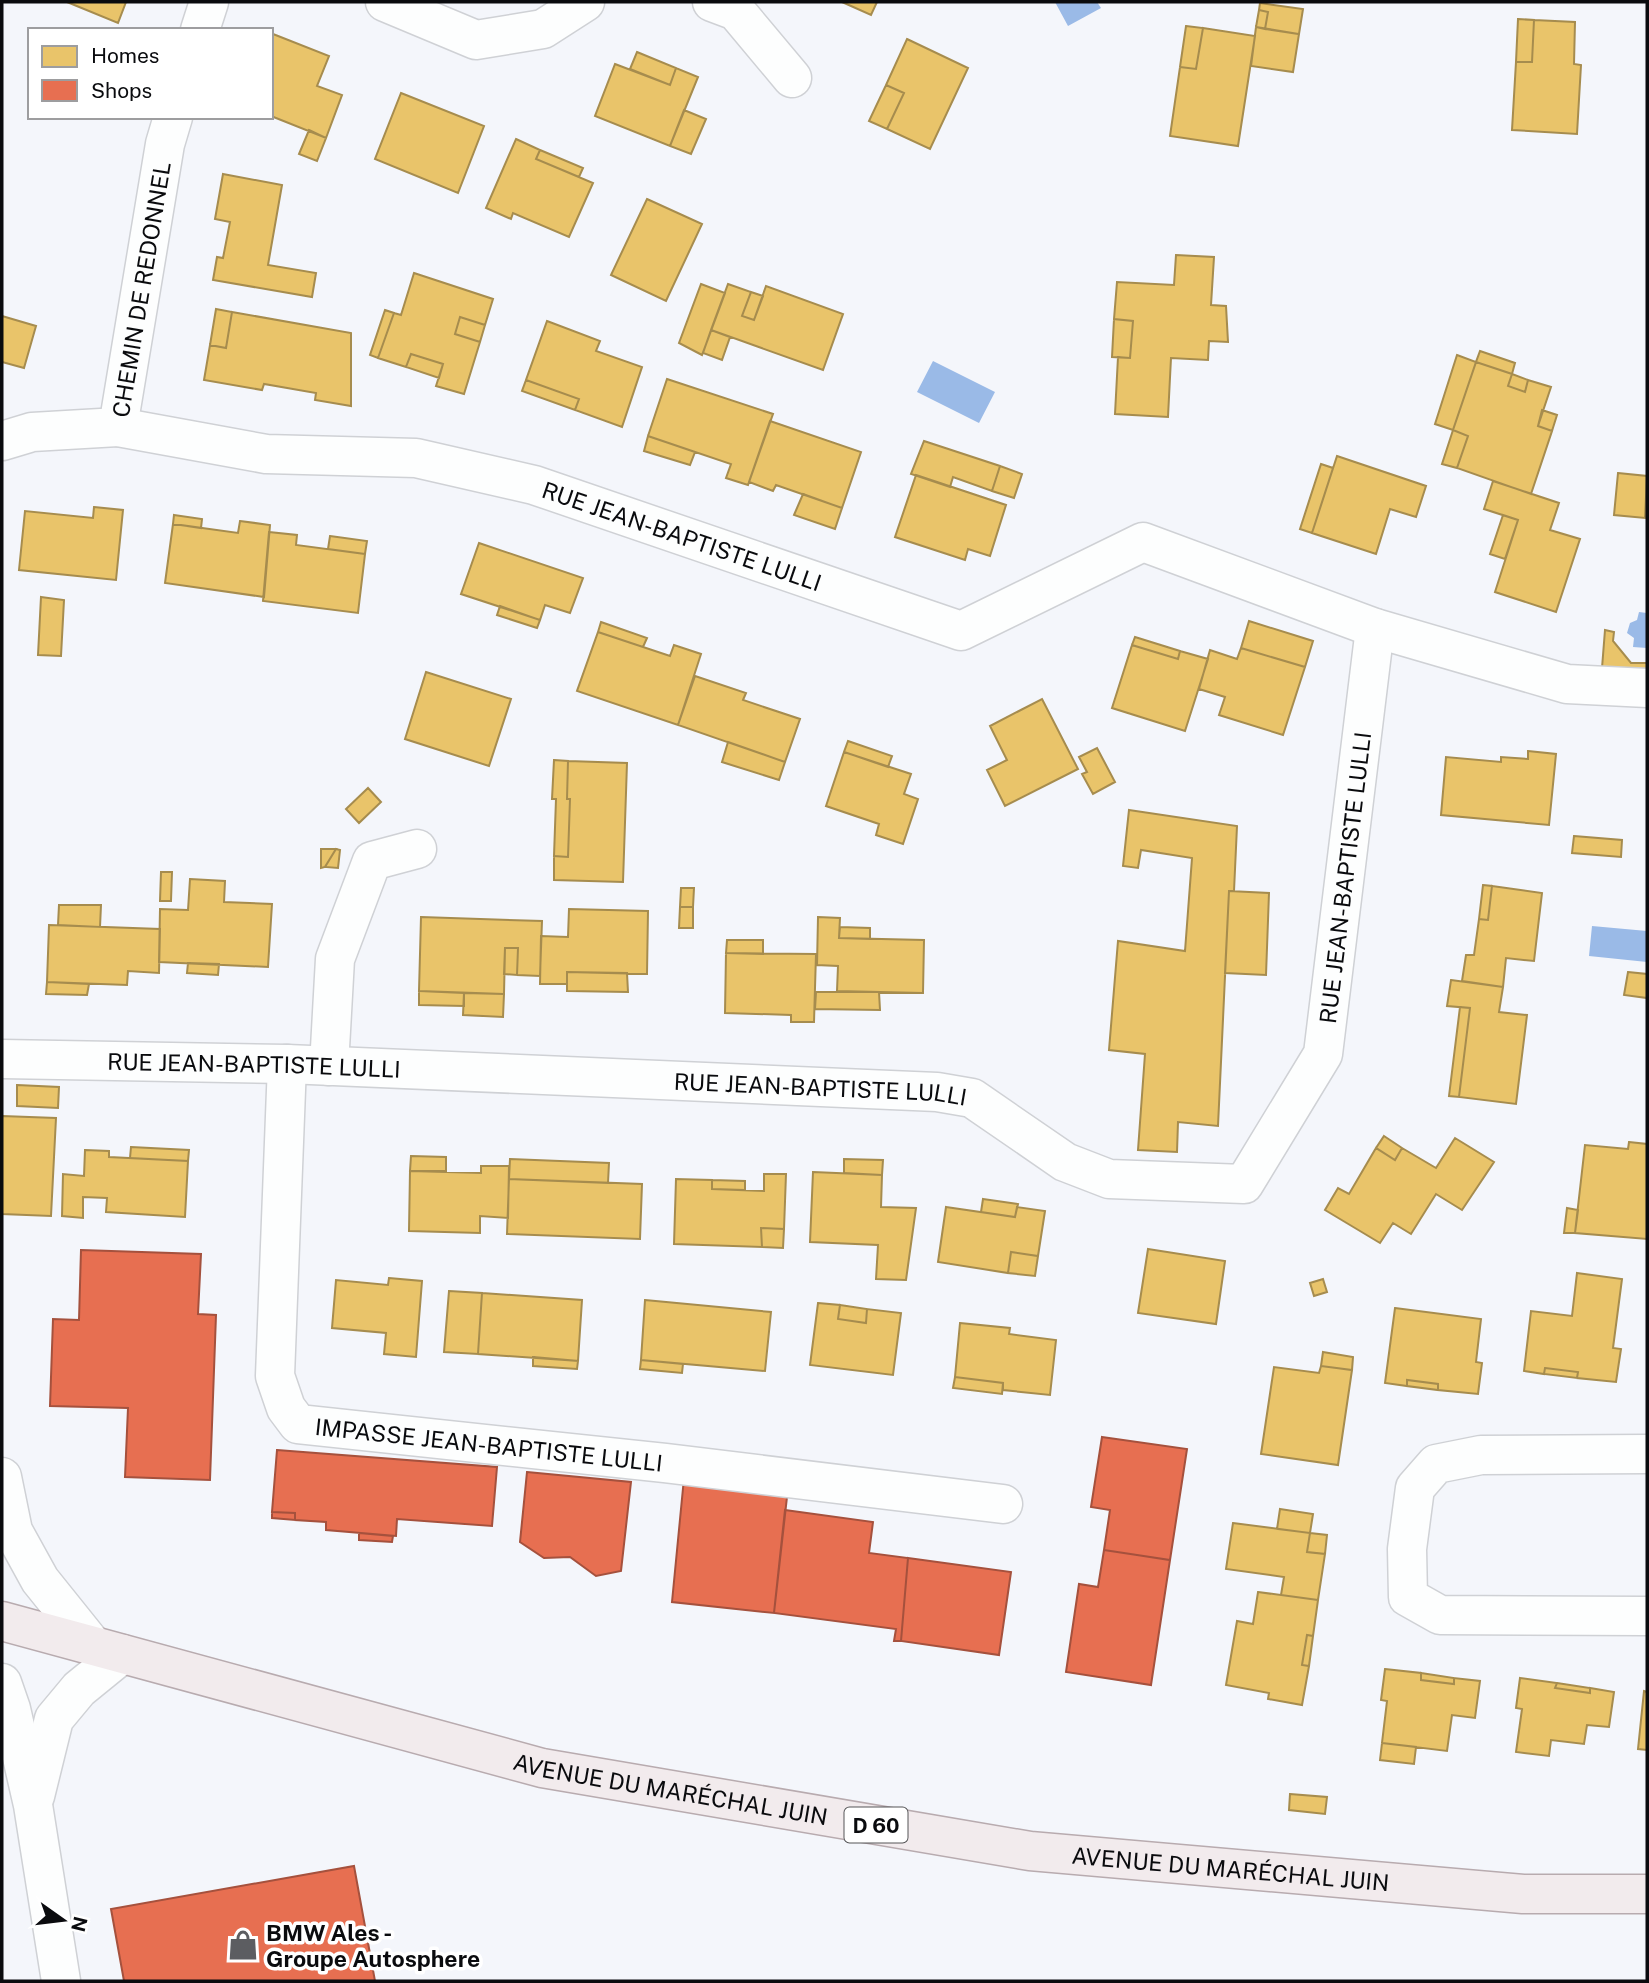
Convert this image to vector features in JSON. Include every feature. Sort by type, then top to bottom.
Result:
[{"type":"main road","name":"AVENUE DU MARÉCHAL JUIN","points":[[2,1621],[542,1768],[1030,1851],[1523,1894],[1647,1894]]},
{"type":"street","points":[[201,28],[209,2]]},
{"type":"street","points":[[385,2],[476,40],[543,29],[585,2]]},
{"type":"street","points":[[712,2],[736,11],[792,78]]},
{"type":"street","name":"CHEMIN DE REDONNEL","points":[[2,441],[32,432],[118,427],[165,144],[172,119]]},
{"type":"street","name":"RUE JEAN-BAPTISTE LULLI","points":[[118,427],[266,454],[416,458],[534,485],[961,631],[1143,542],[1375,628],[1567,684],[1647,688]]},
{"type":"street","name":"RUE JEAN-BAPTISTE LULLI","points":[[2,1059],[287,1064],[937,1092],[972,1098],[1065,1162],[1108,1179],[1244,1184],[1323,1054],[1375,628]]},
{"type":"street","points":[[328,1066],[335,959],[372,861],[417,849]]},
{"type":"street","name":"IMPASSE JEAN-BAPTISTE LULLI","points":[[287,1064],[275,1376],[286,1408],[298,1424],[665,1463],[1003,1504]]},
{"type":"street","points":[[1647,1454],[1481,1455],[1436,1464],[1415,1488],[1407,1549],[1408,1597],[1440,1615],[1647,1616]]},
{"type":"street","points":[[2,1477],[13,1531],[40,1580],[107,1650],[54,1718],[33,1805]]},
{"type":"street","points":[[2,1683],[11,1709],[33,1805],[61,1981]]},
{"type":"water","points":[[1055,2],[1097,2],[1101,8],[1068,26]]},
{"type":"water","points":[[933,361],[995,392],[979,423],[917,392]]},
{"type":"water","points":[[1639,612],[1647,613],[1647,648],[1633,647],[1634,638],[1627,633],[1630,623],[1637,620]]},
{"type":"water","points":[[1592,926],[1647,931],[1647,962],[1589,956]]},
{"type":"building: Homes","points":[[67,2],[126,2],[118,23]]},
{"type":"building: Homes","points":[[842,2],[877,2],[871,15]]},
{"type":"building: Homes","points":[[1260,3],[1303,9],[1299,34],[1265,29],[1268,12],[1259,10]]},
{"type":"building: Homes","points":[[1259,10],[1268,12],[1265,29],[1256,27]]},
{"type":"building: Homes","points":[[1518,19],[1534,20],[1532,62],[1516,62]]},
{"type":"building: Homes","points":[[1534,20],[1575,22],[1574,64],[1581,65],[1577,134],[1512,130],[1516,62],[1532,62]]},
{"type":"building: Homes","points":[[1186,26],[1203,28],[1196,69],[1180,67]]},
{"type":"building: Homes","points":[[1256,27],[1299,34],[1293,72],[1251,66]]},
{"type":"building: Homes","points":[[1203,28],[1255,36],[1238,146],[1170,136],[1180,67],[1196,69]]},
{"type":"building: Homes","points":[[273,34],[329,56],[317,86],[342,95],[326,138],[273,117]]},
{"type":"building: Homes","points":[[907,39],[968,68],[930,149],[887,129],[904,93],[886,85]]},
{"type":"building: Homes","points":[[637,52],[676,68],[670,85],[630,69]]},
{"type":"building: Homes","points":[[615,64],[670,85],[676,68],[698,77],[670,146],[595,116]]},
{"type":"building: Homes","points":[[886,85],[904,93],[887,129],[869,121]]},
{"type":"building: Homes","points":[[401,93],[484,126],[458,193],[375,159]]},
{"type":"building: Homes","points":[[684,110],[706,119],[691,154],[670,146]]},
{"type":"building: Homes","points":[[309,130],[326,138],[317,161],[299,154]]},
{"type":"building: Homes","points":[[516,139],[540,150],[536,159],[593,183],[569,237],[513,213],[511,219],[486,208]]},
{"type":"building: Homes","points":[[540,150],[583,168],[579,177],[536,159]]},
{"type":"building: Homes","points":[[223,174],[282,185],[268,265],[316,273],[312,297],[213,280],[217,257],[223,258],[230,222],[215,219]]},
{"type":"building: Homes","points":[[647,199],[702,224],[666,301],[611,275]]},
{"type":"building: Homes","points":[[1176,255],[1214,257],[1211,305],[1226,306],[1228,342],[1209,341],[1208,360],[1171,358],[1168,417],[1115,414],[1118,357],[1130,358],[1133,321],[1114,319],[1117,282],[1174,285]]},
{"type":"building: Homes","points":[[414,273],[493,299],[485,325],[460,317],[455,334],[480,342],[464,394],[436,386],[443,364],[411,354],[406,367],[378,358],[394,313],[401,315]]},
{"type":"building: Homes","points":[[701,284],[725,293],[702,355],[679,343]]},
{"type":"building: Homes","points":[[728,284],[751,292],[742,316],[754,320],[766,286],[843,314],[823,370],[711,330]]},
{"type":"building: Homes","points":[[751,292],[763,296],[754,320],[742,316]]},
{"type":"building: Homes","points":[[216,309],[232,312],[226,348],[210,345]]},
{"type":"building: Homes","points":[[385,310],[394,313],[378,358],[370,355]]},
{"type":"building: Homes","points":[[232,312],[351,333],[351,406],[315,400],[316,393],[264,384],[262,390],[204,380],[210,345],[226,348]]},
{"type":"building: Homes","points":[[2,316],[36,326],[24,368],[2,362]]},
{"type":"building: Homes","points":[[460,317],[485,325],[480,342],[455,334]]},
{"type":"building: Homes","points":[[1114,319],[1133,321],[1130,358],[1112,357]]},
{"type":"building: Homes","points":[[547,321],[600,341],[596,351],[642,367],[622,427],[575,410],[579,399],[526,380]]},
{"type":"building: Homes","points":[[711,330],[730,337],[722,360],[703,353]]},
{"type":"building: Homes","points":[[1480,351],[1515,363],[1512,374],[1476,362]]},
{"type":"building: Homes","points":[[411,354],[443,364],[439,378],[406,367]]},
{"type":"building: Homes","points":[[1457,355],[1476,362],[1453,430],[1435,424]]},
{"type":"building: Homes","points":[[1476,362],[1512,374],[1508,386],[1525,392],[1528,380],[1551,387],[1538,426],[1552,431],[1531,494],[1457,468],[1468,436],[1453,430]]},
{"type":"building: Homes","points":[[1512,374],[1528,380],[1525,392],[1508,386]]},
{"type":"building: Homes","points":[[667,379],[773,414],[748,485],[726,478],[731,464],[648,436]]},
{"type":"building: Homes","points":[[526,380],[579,399],[575,410],[522,391]]},
{"type":"building: Homes","points":[[1542,410],[1557,415],[1552,431],[1538,426]]},
{"type":"building: Homes","points":[[770,421],[861,452],[842,508],[776,485],[773,491],[749,482]]},
{"type":"building: Homes","points":[[1453,430],[1468,436],[1457,468],[1442,464]]},
{"type":"building: Homes","points":[[648,436],[695,452],[690,465],[644,451]]},
{"type":"building: Homes","points":[[924,441],[1000,466],[992,491],[953,477],[950,487],[911,474]]},
{"type":"building: Homes","points":[[1337,456],[1426,486],[1416,517],[1390,509],[1376,554],[1312,533]]},
{"type":"building: Homes","points":[[1321,464],[1333,468],[1312,533],[1300,529]]},
{"type":"building: Homes","points":[[1000,466],[1022,474],[1014,498],[992,491]]},
{"type":"building: Homes","points":[[1618,473],[1647,476],[1645,518],[1614,515]]},
{"type":"building: Homes","points":[[916,475],[1006,505],[990,556],[968,549],[965,560],[895,537]]},
{"type":"building: Homes","points":[[1493,481],[1559,503],[1550,530],[1580,539],[1556,612],[1495,592],[1518,520],[1484,509]]},
{"type":"building: Homes","points":[[803,494],[842,508],[835,529],[794,515]]},
{"type":"building: Homes","points":[[94,507],[123,510],[116,580],[19,570],[25,511],[93,518]]},
{"type":"building: Homes","points":[[174,515],[202,519],[201,528],[173,524]]},
{"type":"building: Homes","points":[[1503,515],[1518,520],[1505,559],[1490,554]]},
{"type":"building: Homes","points":[[240,521],[270,525],[264,597],[165,583],[173,524],[238,533]]},
{"type":"building: Homes","points":[[269,532],[297,535],[296,545],[365,554],[358,613],[263,601]]},
{"type":"building: Homes","points":[[330,536],[367,541],[365,554],[328,549]]},
{"type":"building: Homes","points":[[479,543],[583,578],[570,613],[545,605],[540,620],[461,594]]},
{"type":"building: Homes","points":[[41,597],[64,600],[61,656],[38,655]]},
{"type":"building: Homes","points":[[500,606],[540,620],[537,628],[497,615]]},
{"type":"building: Homes","points":[[1249,621],[1313,641],[1305,667],[1241,648]]},
{"type":"building: Homes","points":[[601,622],[647,638],[643,647],[598,632]]},
{"type":"building: Homes","points":[[1605,630],[1614,632],[1613,641],[1631,663],[1647,663],[1647,671],[1602,668]]},
{"type":"building: Homes","points":[[598,632],[670,656],[674,645],[701,654],[678,725],[577,691]]},
{"type":"building: Homes","points":[[1135,637],[1180,651],[1178,659],[1132,645]]},
{"type":"building: Homes","points":[[1132,645],[1178,659],[1180,651],[1208,659],[1185,731],[1112,708]]},
{"type":"building: Homes","points":[[1241,648],[1305,667],[1283,735],[1219,715],[1225,697],[1199,689],[1210,650],[1237,659]]},
{"type":"building: Homes","points":[[426,672],[511,699],[489,766],[405,739]]},
{"type":"building: Homes","points":[[695,676],[746,693],[743,700],[800,719],[785,762],[678,725]]},
{"type":"building: Homes","points":[[1042,699],[1078,769],[1005,806],[987,770],[1007,760],[990,726]]},
{"type":"building: Homes","points":[[848,741],[892,756],[888,767],[844,752]]},
{"type":"building: Homes","points":[[728,742],[785,762],[779,780],[722,762]]},
{"type":"building: Homes","points":[[1097,748],[1115,782],[1093,794],[1082,774],[1087,772],[1079,757]]},
{"type":"building: Homes","points":[[1528,751],[1556,754],[1549,825],[1441,815],[1446,757],[1501,762],[1501,757],[1528,759]]},
{"type":"building: Homes","points":[[844,752],[911,774],[904,794],[918,799],[903,844],[876,835],[879,824],[826,806]]},
{"type":"building: Homes","points":[[554,760],[568,761],[568,857],[554,856]]},
{"type":"building: Homes","points":[[568,761],[627,763],[623,882],[554,880],[554,856],[568,857]]},
{"type":"building: Homes","points":[[368,788],[381,802],[359,823],[346,809]]},
{"type":"building: Homes","points":[[1129,810],[1237,826],[1234,891],[1229,891],[1218,1126],[1178,1122],[1177,1152],[1138,1150],[1145,1054],[1109,1050],[1118,941],[1185,951],[1192,858],[1141,850],[1138,868],[1123,866]]},
{"type":"building: Homes","points":[[1574,836],[1622,840],[1621,857],[1572,853]]},
{"type":"building: Homes","points":[[321,849],[336,849],[325,867],[321,868]]},
{"type":"building: Homes","points":[[336,849],[340,850],[338,868],[325,867]]},
{"type":"building: Homes","points":[[161,872],[172,872],[171,901],[160,901]]},
{"type":"building: Homes","points":[[190,879],[225,881],[224,902],[272,904],[268,967],[159,962],[160,909],[188,910]]},
{"type":"building: Homes","points":[[1483,885],[1492,886],[1488,920],[1479,919]]},
{"type":"building: Homes","points":[[1492,886],[1542,893],[1534,961],[1506,958],[1503,987],[1462,981],[1466,955],[1474,955],[1479,919],[1488,920]]},
{"type":"building: Homes","points":[[681,888],[694,888],[693,907],[680,907]]},
{"type":"building: Homes","points":[[1229,891],[1269,893],[1266,975],[1225,973]]},
{"type":"building: Homes","points":[[59,905],[101,905],[100,927],[58,925]]},
{"type":"building: Homes","points":[[680,907],[693,907],[693,928],[679,928]]},
{"type":"building: Homes","points":[[569,909],[648,911],[647,974],[567,972],[567,984],[540,984],[541,936],[568,937]]},
{"type":"building: Homes","points":[[421,917],[542,921],[540,976],[517,975],[518,948],[505,948],[504,994],[419,991]]},
{"type":"building: Homes","points":[[818,917],[840,918],[839,938],[924,940],[923,993],[837,991],[838,966],[817,965]]},
{"type":"building: Homes","points":[[49,925],[160,929],[159,973],[128,971],[127,985],[47,982]]},
{"type":"building: Homes","points":[[840,927],[870,928],[870,939],[839,938]]},
{"type":"building: Homes","points":[[727,940],[763,940],[763,954],[726,953]]},
{"type":"building: Homes","points":[[505,948],[518,948],[517,975],[504,974]]},
{"type":"building: Homes","points":[[726,953],[816,954],[814,1022],[791,1022],[791,1015],[725,1013]]},
{"type":"building: Homes","points":[[188,963],[219,964],[218,975],[187,973]]},
{"type":"building: Homes","points":[[567,972],[627,973],[628,992],[567,991]]},
{"type":"building: Homes","points":[[1628,972],[1647,974],[1647,998],[1624,995]]},
{"type":"building: Homes","points":[[1451,980],[1503,987],[1499,1012],[1527,1015],[1516,1104],[1459,1097],[1470,1008],[1447,1006]]},
{"type":"building: Homes","points":[[47,982],[89,984],[87,995],[46,994]]},
{"type":"building: Homes","points":[[419,991],[464,993],[464,1006],[419,1005]]},
{"type":"building: Homes","points":[[816,992],[879,992],[880,1010],[815,1009]]},
{"type":"building: Homes","points":[[464,993],[504,994],[503,1017],[463,1015]]},
{"type":"building: Homes","points":[[1460,1007],[1470,1008],[1459,1097],[1449,1096]]},
{"type":"building: Homes","points":[[17,1085],[59,1087],[58,1108],[17,1106]]},
{"type":"building: Homes","points":[[2,1116],[56,1118],[51,1216],[2,1214]]},
{"type":"building: Homes","points":[[1384,1136],[1402,1148],[1395,1160],[1376,1148]]},
{"type":"building: Homes","points":[[1455,1138],[1494,1162],[1462,1210],[1436,1194],[1411,1234],[1393,1223],[1380,1243],[1325,1210],[1338,1188],[1349,1194],[1376,1148],[1395,1160],[1402,1148],[1436,1168]]},
{"type":"building: Homes","points":[[1629,1142],[1647,1144],[1647,1239],[1575,1233],[1585,1145],[1628,1149]]},
{"type":"building: Homes","points":[[131,1147],[189,1150],[188,1161],[130,1158]]},
{"type":"building: Homes","points":[[85,1150],[109,1151],[109,1157],[188,1161],[185,1217],[106,1212],[107,1198],[83,1197],[83,1218],[62,1216],[63,1174],[84,1176]]},
{"type":"building: Homes","points":[[411,1156],[446,1157],[446,1171],[410,1171]]},
{"type":"building: Homes","points":[[510,1159],[609,1163],[608,1183],[509,1179]]},
{"type":"building: Homes","points":[[844,1159],[883,1160],[882,1175],[844,1173]]},
{"type":"building: Homes","points":[[481,1166],[509,1166],[508,1218],[480,1216],[480,1233],[409,1231],[410,1171],[481,1173]]},
{"type":"building: Homes","points":[[813,1172],[882,1175],[881,1207],[916,1208],[906,1280],[876,1279],[878,1245],[810,1242]]},
{"type":"building: Homes","points":[[764,1174],[786,1174],[784,1229],[761,1228],[762,1247],[674,1244],[676,1179],[712,1180],[712,1189],[764,1191]]},
{"type":"building: Homes","points":[[509,1179],[642,1184],[640,1239],[507,1234]]},
{"type":"building: Homes","points":[[712,1180],[745,1181],[745,1190],[712,1189]]},
{"type":"building: Homes","points":[[983,1199],[1018,1204],[1015,1217],[981,1212]]},
{"type":"building: Homes","points":[[946,1207],[1015,1217],[1017,1207],[1045,1211],[1038,1256],[1011,1252],[1008,1273],[938,1262]]},
{"type":"building: Homes","points":[[1567,1208],[1578,1210],[1575,1233],[1564,1233]]},
{"type":"building: Homes","points":[[761,1228],[784,1229],[783,1248],[762,1247]]},
{"type":"building: Homes","points":[[1148,1249],[1225,1261],[1216,1324],[1138,1313]]},
{"type":"building: Homes","points":[[1011,1252],[1038,1256],[1035,1276],[1008,1273]]},
{"type":"building: Homes","points":[[1577,1273],[1622,1279],[1613,1348],[1621,1349],[1616,1382],[1577,1378],[1578,1372],[1545,1368],[1544,1374],[1524,1371],[1531,1311],[1572,1316]]},
{"type":"building: Homes","points":[[389,1278],[422,1281],[416,1357],[384,1354],[386,1333],[332,1328],[336,1280],[388,1285]]},
{"type":"building: Homes","points":[[1323,1279],[1327,1292],[1314,1296],[1310,1283]]},
{"type":"building: Homes","points":[[449,1291],[482,1293],[478,1354],[444,1352]]},
{"type":"building: Homes","points":[[482,1293],[582,1300],[578,1361],[478,1354]]},
{"type":"building: Homes","points":[[645,1300],[771,1312],[765,1371],[641,1360]]},
{"type":"building: Homes","points":[[818,1303],[840,1305],[838,1319],[866,1323],[867,1309],[901,1313],[893,1375],[810,1365]]},
{"type":"building: Homes","points":[[840,1305],[867,1309],[866,1323],[838,1319]]},
{"type":"building: Homes","points":[[1395,1308],[1481,1319],[1476,1362],[1482,1363],[1478,1394],[1438,1390],[1438,1384],[1407,1380],[1407,1386],[1385,1383]]},
{"type":"building: Homes","points":[[960,1323],[1010,1328],[1009,1334],[1056,1340],[1050,1395],[1003,1390],[1003,1383],[955,1377]]},
{"type":"building: Homes","points":[[1323,1352],[1353,1357],[1352,1370],[1321,1366]]},
{"type":"building: Homes","points":[[533,1357],[578,1361],[577,1369],[533,1366]]},
{"type":"building: Homes","points":[[641,1360],[683,1364],[682,1373],[640,1369]]},
{"type":"building: Homes","points":[[1321,1366],[1352,1370],[1338,1465],[1261,1454],[1274,1367],[1319,1373]]},
{"type":"building: Homes","points":[[1545,1368],[1578,1372],[1577,1378],[1544,1374]]},
{"type":"building: Homes","points":[[955,1377],[1003,1383],[1002,1394],[953,1388]]},
{"type":"building: Homes","points":[[1407,1380],[1438,1384],[1438,1390],[1407,1386]]},
{"type":"building: Homes","points":[[1280,1509],[1313,1514],[1310,1533],[1277,1529]]},
{"type":"building: Homes","points":[[1233,1523],[1310,1533],[1307,1552],[1325,1554],[1318,1600],[1281,1595],[1284,1577],[1226,1569]]},
{"type":"building: Homes","points":[[1310,1533],[1327,1535],[1325,1554],[1307,1552]]},
{"type":"building: Homes","points":[[1258,1592],[1318,1600],[1313,1636],[1307,1635],[1302,1665],[1309,1666],[1302,1705],[1268,1699],[1269,1693],[1226,1685],[1237,1621],[1253,1624]]},
{"type":"building: Homes","points":[[1307,1635],[1313,1636],[1309,1666],[1302,1665]]},
{"type":"building: Homes","points":[[1385,1669],[1421,1673],[1421,1680],[1454,1684],[1454,1678],[1480,1681],[1475,1718],[1452,1715],[1447,1751],[1382,1743],[1387,1701],[1381,1700]]},
{"type":"building: Homes","points":[[1421,1673],[1454,1678],[1454,1684],[1421,1680]]},
{"type":"building: Homes","points":[[1520,1678],[1557,1683],[1555,1688],[1590,1693],[1590,1688],[1614,1692],[1609,1727],[1587,1725],[1584,1744],[1551,1740],[1549,1756],[1516,1752],[1522,1709],[1516,1708]]},
{"type":"building: Homes","points":[[1557,1683],[1590,1688],[1590,1693],[1555,1688]]},
{"type":"building: Homes","points":[[1644,1691],[1647,1692],[1647,1750],[1638,1749]]},
{"type":"building: Homes","points":[[1382,1743],[1416,1747],[1414,1764],[1380,1760]]},
{"type":"building: Homes","points":[[1290,1794],[1327,1797],[1325,1814],[1289,1810]]},
{"type":"building: Shops","points":[[81,1250],[201,1254],[198,1314],[216,1315],[210,1480],[125,1477],[128,1408],[50,1406],[53,1319],[79,1320]]},
{"type":"building: Shops","points":[[1102,1437],[1187,1449],[1170,1560],[1104,1550],[1110,1510],[1091,1507]]},
{"type":"building: Shops","points":[[277,1450],[497,1467],[492,1526],[397,1519],[396,1536],[326,1530],[326,1522],[295,1520],[295,1513],[272,1512]]},
{"type":"building: Shops","points":[[527,1472],[631,1482],[621,1571],[596,1576],[570,1557],[544,1558],[520,1542]]},
{"type":"building: Shops","points":[[684,1478],[788,1488],[774,1613],[672,1602]]},
{"type":"building: Shops","points":[[785,1510],[873,1522],[869,1553],[908,1558],[901,1641],[894,1641],[896,1629],[774,1613]]},
{"type":"building: Shops","points":[[272,1512],[295,1513],[295,1520],[272,1518]]},
{"type":"building: Shops","points":[[359,1533],[393,1536],[392,1542],[359,1540]]},
{"type":"building: Shops","points":[[1104,1550],[1170,1560],[1151,1685],[1066,1672],[1079,1584],[1098,1587]]},
{"type":"building: Shops","points":[[908,1558],[1011,1572],[999,1655],[901,1641]]},
{"type":"building: Shops","name":"BMW Ales - Groupe Autosphere","points":[[354,1866],[375,1981],[124,1981],[111,1909]]},
{"type":"place","name":"BMW Ales - Groupe Autosphere","points":[[243,1945]]}]
